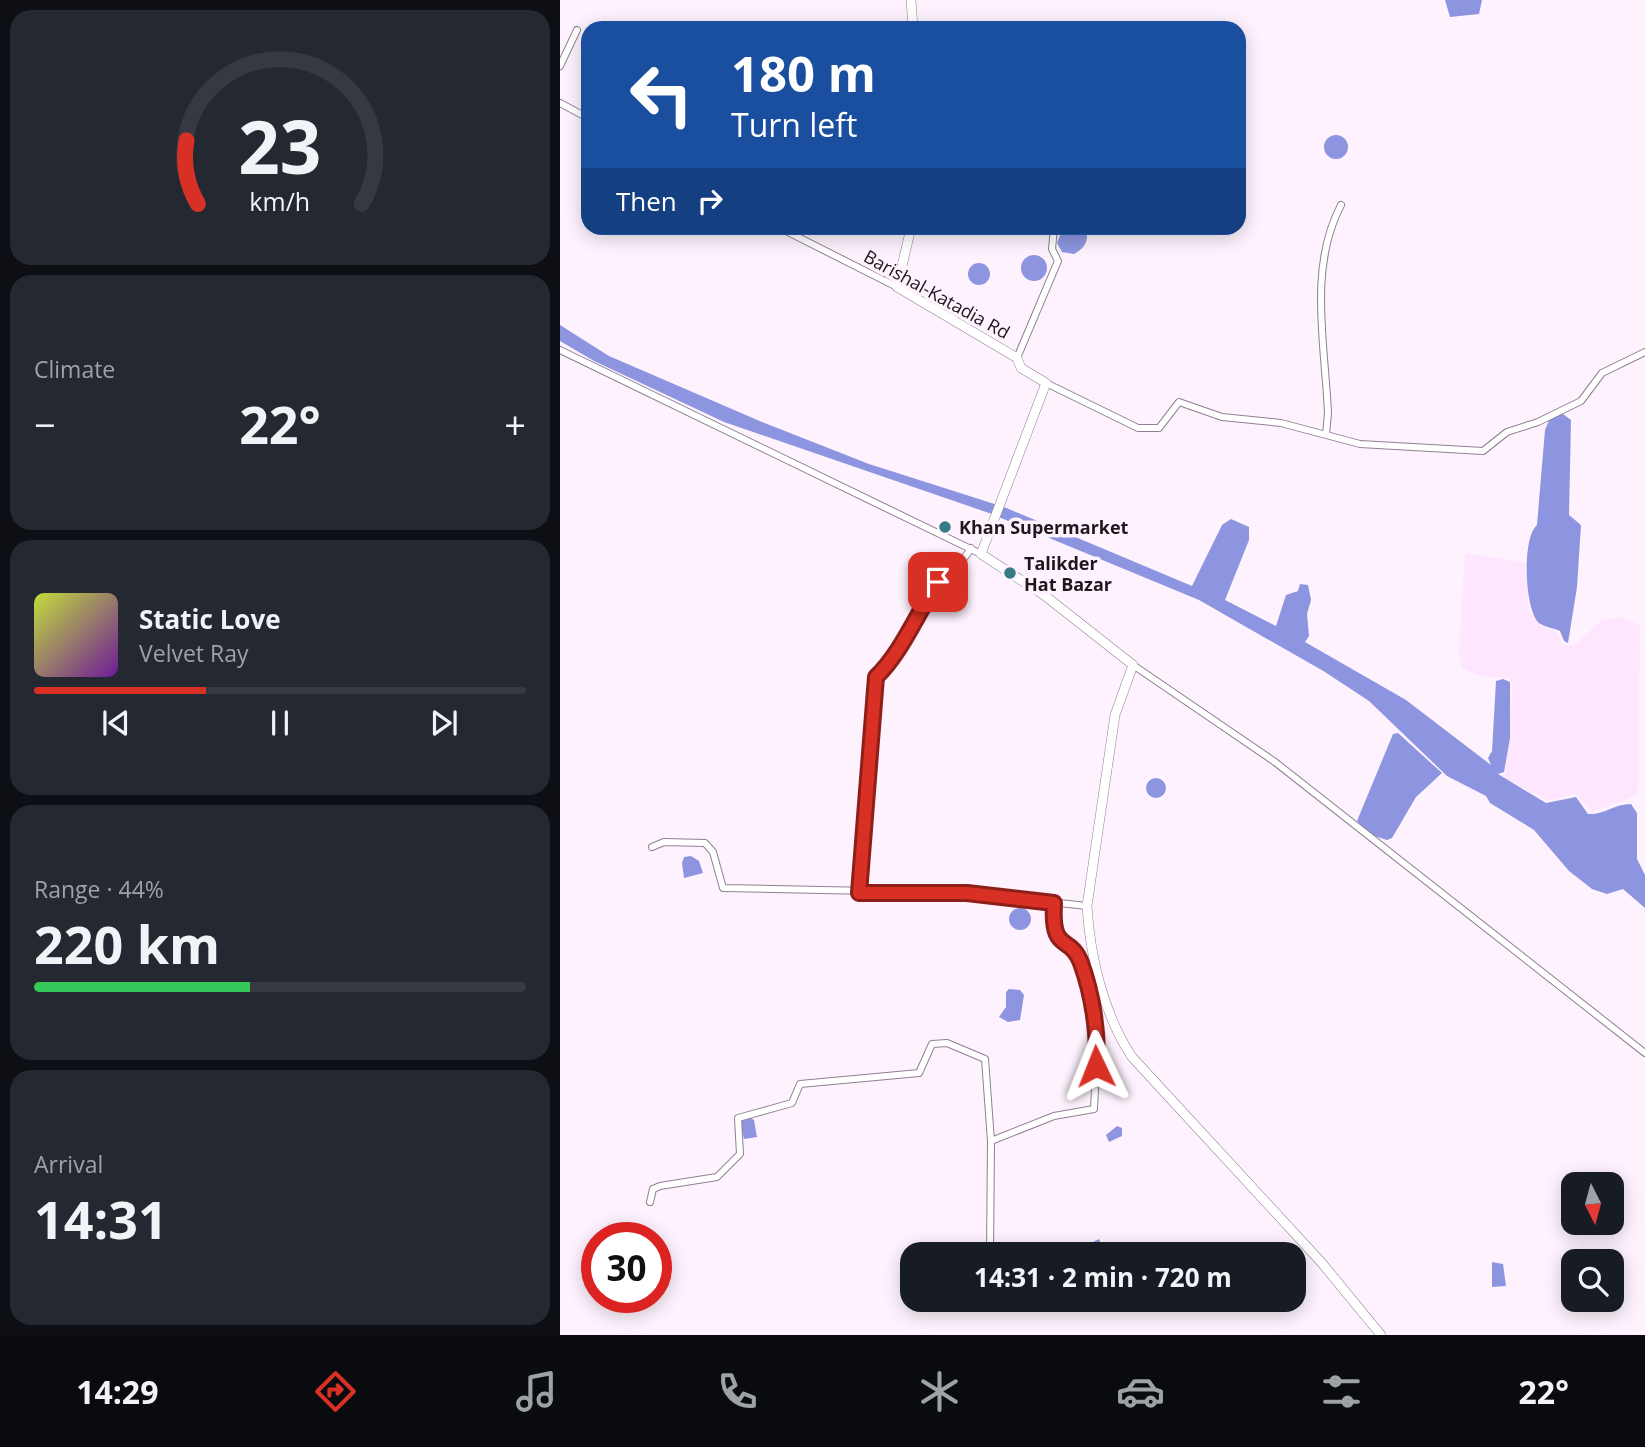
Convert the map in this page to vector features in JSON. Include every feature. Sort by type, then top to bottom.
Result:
[{"type":"main road","points":[[911,0],[912,21]]},
{"type":"main road","points":[[897,287],[909,235]]},
{"type":"main road","name":"Barishal-Katadia Rd","points":[[897,287],[1017,358],[1021,368],[1045,383]]},
{"type":"main road","points":[[1045,383],[981,554],[1044,594],[1133,665],[1115,715],[1087,906],[1089,937],[1115,1032],[1132,1057],[1321,1262],[1381,1335]]},
{"type":"street","points":[[560,66],[577,30]]},
{"type":"street","points":[[560,103],[581,114]]},
{"type":"street","points":[[1325,434],[1328,413],[1320,279],[1322,254],[1330,225],[1341,205]]},
{"type":"street","name":"Barishal-Katadia Rd","points":[[794,235],[897,287]]},
{"type":"street","points":[[1017,358],[1058,261],[1052,249],[1053,235]]},
{"type":"street","points":[[560,350],[981,554]]},
{"type":"street","points":[[1045,383],[1138,428],[1159,428],[1179,402],[1222,417],[1281,423],[1360,444],[1483,451],[1507,432],[1538,422],[1581,401],[1602,373],[1645,352]]},
{"type":"street","points":[[859,893],[876,677],[891,662],[903,636],[938,582],[964,561],[971,548]]},
{"type":"street","points":[[1133,665],[1275,762],[1645,1053]]},
{"type":"street","points":[[652,847],[664,842],[705,843],[713,852],[723,888],[859,893],[967,893],[1087,906]]},
{"type":"street","points":[[991,1141],[1054,1116],[1094,1109],[1097,1051],[1085,975],[1080,960],[1058,941],[1053,926],[1054,903]]},
{"type":"street","points":[[650,1202],[653,1189],[660,1186],[719,1176],[740,1154],[738,1118],[792,1103],[800,1084],[919,1073],[932,1044],[947,1043],[985,1059],[991,1141],[990,1242]]},
{"type":"shaded area","points":[[1465,553],[1526,563],[1528,607],[1540,624],[1558,633],[1562,644],[1573,646],[1602,620],[1619,617],[1640,625],[1638,795],[1592,812],[1575,794],[1548,801],[1505,778],[1513,686],[1509,678],[1483,677],[1462,668],[1459,652]]},
{"type":"water","points":[[1445,0],[1482,0],[1479,14],[1450,17]]},
{"type":"water","points":[[1336,135],[1345,138],[1348,147],[1345,156],[1336,159],[1327,156],[1324,147],[1327,138]]},
{"type":"water","points":[[1060,235],[1087,235],[1086,243],[1074,254],[1062,252],[1057,243]]},
{"type":"water","points":[[1034,255],[1043,259],[1047,268],[1043,277],[1034,281],[1025,277],[1021,268],[1025,259]]},
{"type":"water","points":[[979,263],[987,266],[990,274],[987,282],[979,285],[971,282],[968,274],[971,266]]},
{"type":"water","points":[[560,325],[609,356],[762,422],[869,464],[1004,507],[1192,586],[1222,525],[1231,519],[1249,527],[1249,540],[1225,600],[1276,626],[1286,595],[1298,591],[1300,584],[1308,585],[1311,600],[1307,614],[1309,636],[1305,642],[1406,700],[1491,765],[1488,758],[1492,751],[1496,681],[1503,679],[1510,682],[1510,738],[1504,772],[1498,774],[1546,803],[1576,797],[1588,814],[1631,804],[1637,813],[1637,859],[1645,875],[1645,908],[1623,889],[1607,894],[1592,889],[1569,871],[1534,830],[1490,803],[1486,796],[1447,776],[1369,701],[1325,672],[1199,600],[989,513],[724,422],[594,361],[560,341]]},
{"type":"water","points":[[1563,414],[1571,420],[1569,515],[1581,525],[1577,587],[1568,643],[1564,641],[1560,631],[1539,623],[1534,615],[1527,573],[1529,543],[1537,525],[1545,430],[1551,416]]},
{"type":"water","points":[[1398,733],[1442,773],[1416,797],[1392,838],[1387,840],[1371,835],[1357,821],[1393,734]]},
{"type":"water","points":[[1152,778],[1160,778],[1166,788],[1160,798],[1152,798],[1146,792],[1146,784]]},
{"type":"water","points":[[691,856],[699,861],[703,873],[684,878],[682,863],[684,857]]},
{"type":"water","points":[[1020,908],[1028,911],[1031,919],[1028,927],[1020,930],[1012,927],[1009,919],[1012,911]]},
{"type":"water","points":[[1009,989],[1020,990],[1024,995],[1020,1020],[1008,1022],[999,1017],[1006,1007],[1006,992]]},
{"type":"water","points":[[749,1117],[754,1120],[757,1137],[744,1139],[740,1120]]},
{"type":"water","points":[[1117,1126],[1122,1128],[1122,1136],[1109,1142],[1106,1135]]},
{"type":"water","points":[[1492,1262],[1503,1264],[1506,1286],[1492,1287]]},
{"type":"place","name":"Khan Supermarket","points":[[945,527]]},
{"type":"place","name":"Talikder Hat Bazar","points":[[1010,573]]},
{"type":"route","points":[[938,582],[903,636],[891,662],[876,677],[859,893],[967,893],[1054,903],[1053,926],[1058,941],[1071,949],[1080,960],[1085,975],[1095,1031],[1096,1066]]}]
